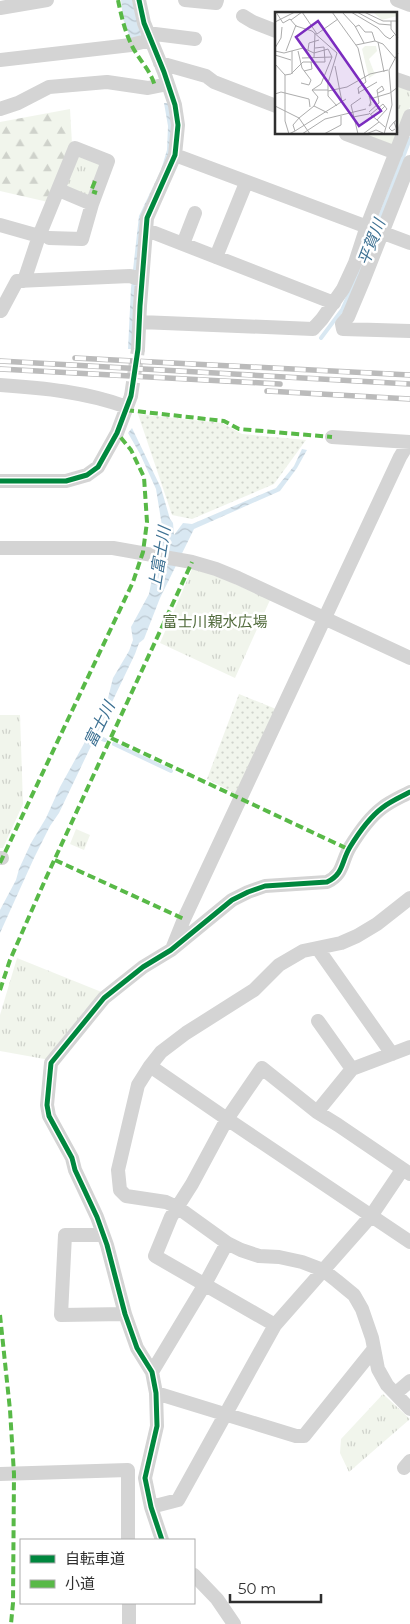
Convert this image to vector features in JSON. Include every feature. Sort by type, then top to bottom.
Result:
[{"type":"street","points":[[0,8],[46,0]]},
{"type":"street","points":[[138,0],[149,37],[160,63],[161,86],[175,105],[178,125],[175,155],[147,218],[147,230],[136,285],[138,349]]},
{"type":"street","points":[[185,0],[216,3],[217,0]]},
{"type":"street","points":[[397,0],[410,5]]},
{"type":"street","points":[[243,16],[275,31]]},
{"type":"street","points":[[0,60],[132,45],[155,34],[195,39]]},
{"type":"street","points":[[160,63],[206,76],[214,82],[275,106]]},
{"type":"street","points":[[398,80],[410,84]]},
{"type":"street","points":[[0,109],[18,103],[49,87],[107,82],[148,88],[161,86]]},
{"type":"street","points":[[136,317],[313,329],[343,289],[410,116]]},
{"type":"street","points":[[349,135],[396,153]]},
{"type":"street","points":[[0,225],[44,237],[82,239],[92,204],[108,161],[75,148],[44,237],[24,281]]},
{"type":"street","points":[[175,155],[410,243]]},
{"type":"street","points":[[410,162],[348,317],[342,324],[343,329],[410,331]]},
{"type":"street","points":[[216,257],[246,183]]},
{"type":"street","points":[[59,190],[92,204]]},
{"type":"street","points":[[183,244],[195,213]]},
{"type":"street","points":[[147,230],[334,302]]},
{"type":"street","points":[[2,311],[16,282],[136,285]]},
{"type":"street","points":[[0,386],[65,391],[129,402],[117,433],[98,467],[87,475],[66,481],[0,481]]},
{"type":"street","points":[[171,950],[400,457],[409,442],[332,437]]},
{"type":"street","points":[[0,548],[114,548],[192,562],[216,569],[410,658]]},
{"type":"street","points":[[162,1539],[150,1507],[145,1478],[156,1434],[156,1393],[152,1372],[137,1348],[125,1314],[98,1217],[75,1170],[72,1158],[49,1116],[47,1105],[51,1063],[104,998],[143,967],[171,950],[232,900],[265,886],[326,882],[335,878],[342,869],[348,849],[367,824],[381,808],[410,792]]},
{"type":"street","points":[[409,900],[377,924],[357,936],[341,943],[303,951],[279,965],[254,990],[186,1033],[161,1052],[138,1085],[118,1170],[120,1190],[126,1196],[166,1202],[177,1207],[227,1243],[241,1250],[259,1256],[279,1257],[323,1270],[354,1295],[362,1309],[378,1369],[387,1385],[410,1409]]},
{"type":"street","points":[[318,948],[392,1054]]},
{"type":"street","points":[[318,1021],[352,1069]]},
{"type":"street","points":[[317,1112],[352,1069],[410,1047]]},
{"type":"street","points":[[150,1066],[410,1242]]},
{"type":"street","points":[[150,1507],[178,1500],[276,1325],[371,1216],[406,1172],[317,1112],[262,1068],[227,1119],[192,1184],[177,1207],[155,1256],[276,1325]]},
{"type":"street","points":[[103,1235],[65,1235],[61,1315],[125,1314]]},
{"type":"street","points":[[152,1372],[205,1284],[227,1243]]},
{"type":"street","points":[[156,1393],[296,1436],[304,1436],[374,1349]]},
{"type":"street","points":[[396,1394],[410,1381]]},
{"type":"street","points":[[128,1470],[128,1539]]},
{"type":"street","points":[[7,1474],[146,1470]]},
{"type":"street","points":[[195,1576],[217,1599],[234,1624]]},
{"type":"street","points":[[129,1604],[129,1624]]},
{"type":"green space","points":[[398,85],[410,89],[410,107],[395,144],[390,147],[359,135],[398,135]]},
{"type":"green space","points":[[70,109],[72,144],[48,202],[0,191],[0,122]]},
{"type":"green space","points":[[77,155],[102,163],[87,197],[66,189]]},
{"type":"green space","points":[[138,414],[222,423],[242,434],[306,440],[274,484],[192,519],[172,515]]},
{"type":"green space","name":"富士川親水広場","points":[[192,569],[213,574],[270,600],[235,678],[160,643]]},
{"type":"green space","points":[[239,694],[276,709],[238,795],[207,779]]},
{"type":"green space","points":[[0,715],[20,715],[23,804],[3,848],[0,848]]},
{"type":"green space","points":[[76,829],[90,835],[84,850],[70,844]]},
{"type":"green space","points":[[17,958],[104,993],[84,1011],[50,1060],[0,1051],[0,1015]]},
{"type":"green space","points":[[383,1394],[410,1419],[349,1472],[340,1453],[341,1439]]},
{"type":"water","points":[[121,0],[132,0],[142,35],[131,40],[123,19]]},
{"type":"water","points":[[164,103],[170,103],[172,150],[151,199],[132,349],[128,349],[131,288],[139,216],[161,170],[167,150],[168,126]]},
{"type":"water","points":[[132,428],[161,488],[170,519],[173,523],[174,535],[183,523],[192,524],[276,488],[294,466],[302,449],[307,450],[297,468],[280,491],[194,529],[160,598],[144,639],[139,643],[59,813],[50,826],[34,858],[0,933],[0,910],[16,880],[31,843],[107,702],[113,678],[129,651],[133,640],[131,627],[149,594],[162,526],[156,489],[128,433]]},
{"type":"waterway","name":"平賀川","points":[[321,338],[342,310],[359,272],[410,139]]},
{"type":"waterway","name":"富士川","points":[[94,736],[105,740]]},
{"type":"waterway","points":[[114,744],[171,771]]},
{"type":"tunnel","points":[[131,396],[138,349]]},
{"type":"railway","points":[[75,358],[410,375]]},
{"type":"railway","points":[[0,361],[410,384]]},
{"type":"railway","points":[[0,369],[280,384]]},
{"type":"railway","points":[[267,391],[410,399]]},
{"type":"marked path","points":[[118,0],[130,41],[151,76],[155,87]]},
{"type":"marked path","points":[[95,181],[91,191],[97,193]]},
{"type":"marked path","points":[[126,410],[224,421],[239,429],[332,437]]},
{"type":"marked path","points":[[0,863],[133,582],[143,552],[147,522],[144,477],[131,450],[117,433]]},
{"type":"marked path","points":[[0,990],[10,960],[46,878],[192,562]]},
{"type":"marked path","points":[[111,738],[348,849]]},
{"type":"marked path","points":[[55,860],[184,919]]},
{"type":"marked path","points":[[0,1315],[10,1410],[14,1474],[13,1603],[11,1624]]},
{"type":"cycle path","points":[[0,481],[66,481],[87,475],[98,467],[117,433],[131,396],[138,349],[147,218],[175,155],[178,125],[175,105],[144,23],[139,0]]},
{"type":"cycle path","points":[[162,1539],[151,1507],[145,1478],[157,1426],[156,1393],[152,1372],[137,1348],[125,1314],[107,1245],[97,1217],[75,1170],[72,1158],[49,1116],[47,1105],[51,1063],[104,998],[143,967],[171,950],[232,900],[265,886],[327,882],[332,879],[339,871],[347,852],[360,831],[385,806],[410,792]]},
{"type":"water label","name":"上富士川","points":[[159,558]]}]
